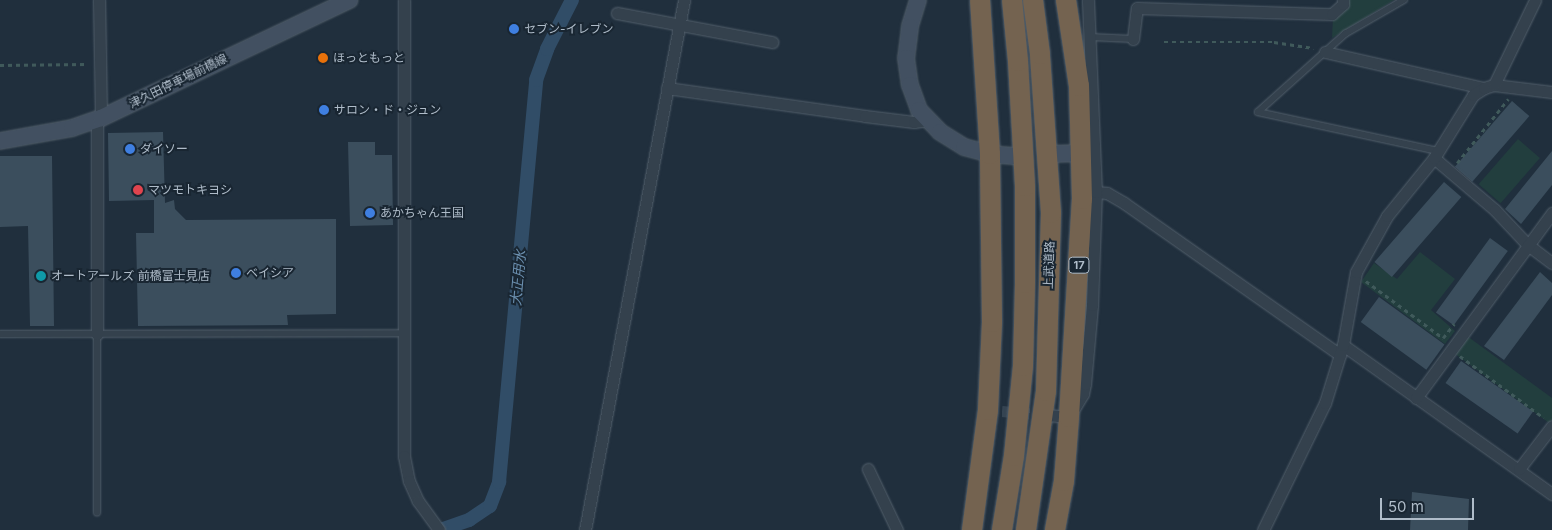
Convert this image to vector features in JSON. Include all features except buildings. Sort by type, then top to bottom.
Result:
[{"type":"highway","points":[[972,530],[995,411],[990,154],[980,0]]},
{"type":"highway","name":"上武道路","points":[[1002,530],[1014,456],[1022,366],[1025,283],[1025,186],[1018,61],[1012,0]]},
{"type":"highway","name":"上武道路","points":[[1026,530],[1046,391],[1051,214],[1040,54],[1034,0]]},
{"type":"highway","name":"17","points":[[1055,530],[1064,481],[1076,324],[1082,153],[1079,86],[1066,0]]},
{"type":"main road","name":"津久田停車場前橋線","points":[[0,141],[72,128],[99,119],[349,0]]},
{"type":"main road","points":[[918,0],[907,42],[907,71],[914,98],[927,120],[952,141],[990,154],[1013,156]]},
{"type":"main road","points":[[1051,154],[1082,153]]},
{"type":"street","points":[[97,334],[101,64],[99,0]]},
{"type":"street","points":[[404,0],[404,456],[409,481],[418,501],[436,527]]},
{"type":"street","points":[[585,530],[684,0]]},
{"type":"street","points":[[1047,415],[1069,417],[1083,394],[1085,384],[1092,305],[1096,192],[1088,0]]},
{"type":"street","points":[[1135,39],[1137,8],[1332,14],[1343,4],[1343,0]]},
{"type":"street","points":[[1263,530],[1324,403],[1342,350],[1356,272],[1387,216],[1436,154],[1473,95],[1489,87],[1535,0]]},
{"type":"street","points":[[617,13],[772,42]]},
{"type":"street","points":[[1326,51],[1489,87],[1552,92]]},
{"type":"street","points":[[667,88],[865,116],[914,122],[927,120]]},
{"type":"street","points":[[1436,154],[1495,210],[1528,245],[1552,264]]},
{"type":"street","points":[[1096,192],[1107,193],[1124,203],[1416,398],[1552,494]]},
{"type":"street","points":[[1416,398],[1552,213]]},
{"type":"street","points":[[1519,469],[1550,423]]},
{"type":"street","points":[[868,468],[897,530]]},
{"type":"lane","points":[[1404,0],[1345,34],[1258,112],[1436,154]]},
{"type":"lane","points":[[1090,37],[1135,39]]},
{"type":"lane","points":[[0,334],[404,332]]},
{"type":"lane","points":[[97,334],[97,513]]},
{"type":"path","points":[[1164,42],[1274,42],[1326,51]]},
{"type":"path","points":[[0,65],[101,64]]},
{"type":"path","points":[[1454,168],[1512,94]]},
{"type":"path","points":[[1361,277],[1442,338],[1454,324]]},
{"type":"path","points":[[1455,353],[1550,423]]},
{"type":"green space","points":[[1346,0],[1394,0],[1332,38],[1333,17]]},
{"type":"green space","points":[[1518,139],[1540,158],[1501,203],[1479,184]]},
{"type":"green space","points":[[1420,252],[1455,279],[1431,310],[1455,331],[1445,344],[1361,282],[1374,263],[1397,279]]},
{"type":"green space","points":[[1467,336],[1552,398],[1552,420],[1549,423],[1454,353]]},
{"type":"waterway","name":"大正用水","points":[[440,530],[469,520],[490,506],[499,482],[536,80],[547,49],[572,0]]},
{"type":"tunnel","points":[[1002,411],[1047,415]]},
{"type":"place","name":"セブン-イレブン","points":[[514,29]]},
{"type":"place","name":"ほっともっと","points":[[323,58]]},
{"type":"place","name":"サロン・ド・ジュン","points":[[324,110]]},
{"type":"place","name":"ダイソー","points":[[130,149]]},
{"type":"place","name":"マツモトキヨシ","points":[[138,190]]},
{"type":"place","name":"あかちゃん王国","points":[[370,213]]},
{"type":"place","name":"ベイシア","points":[[236,273]]},
{"type":"place","name":"オートアールズ 前橋富士見店","points":[[41,276]]}]
